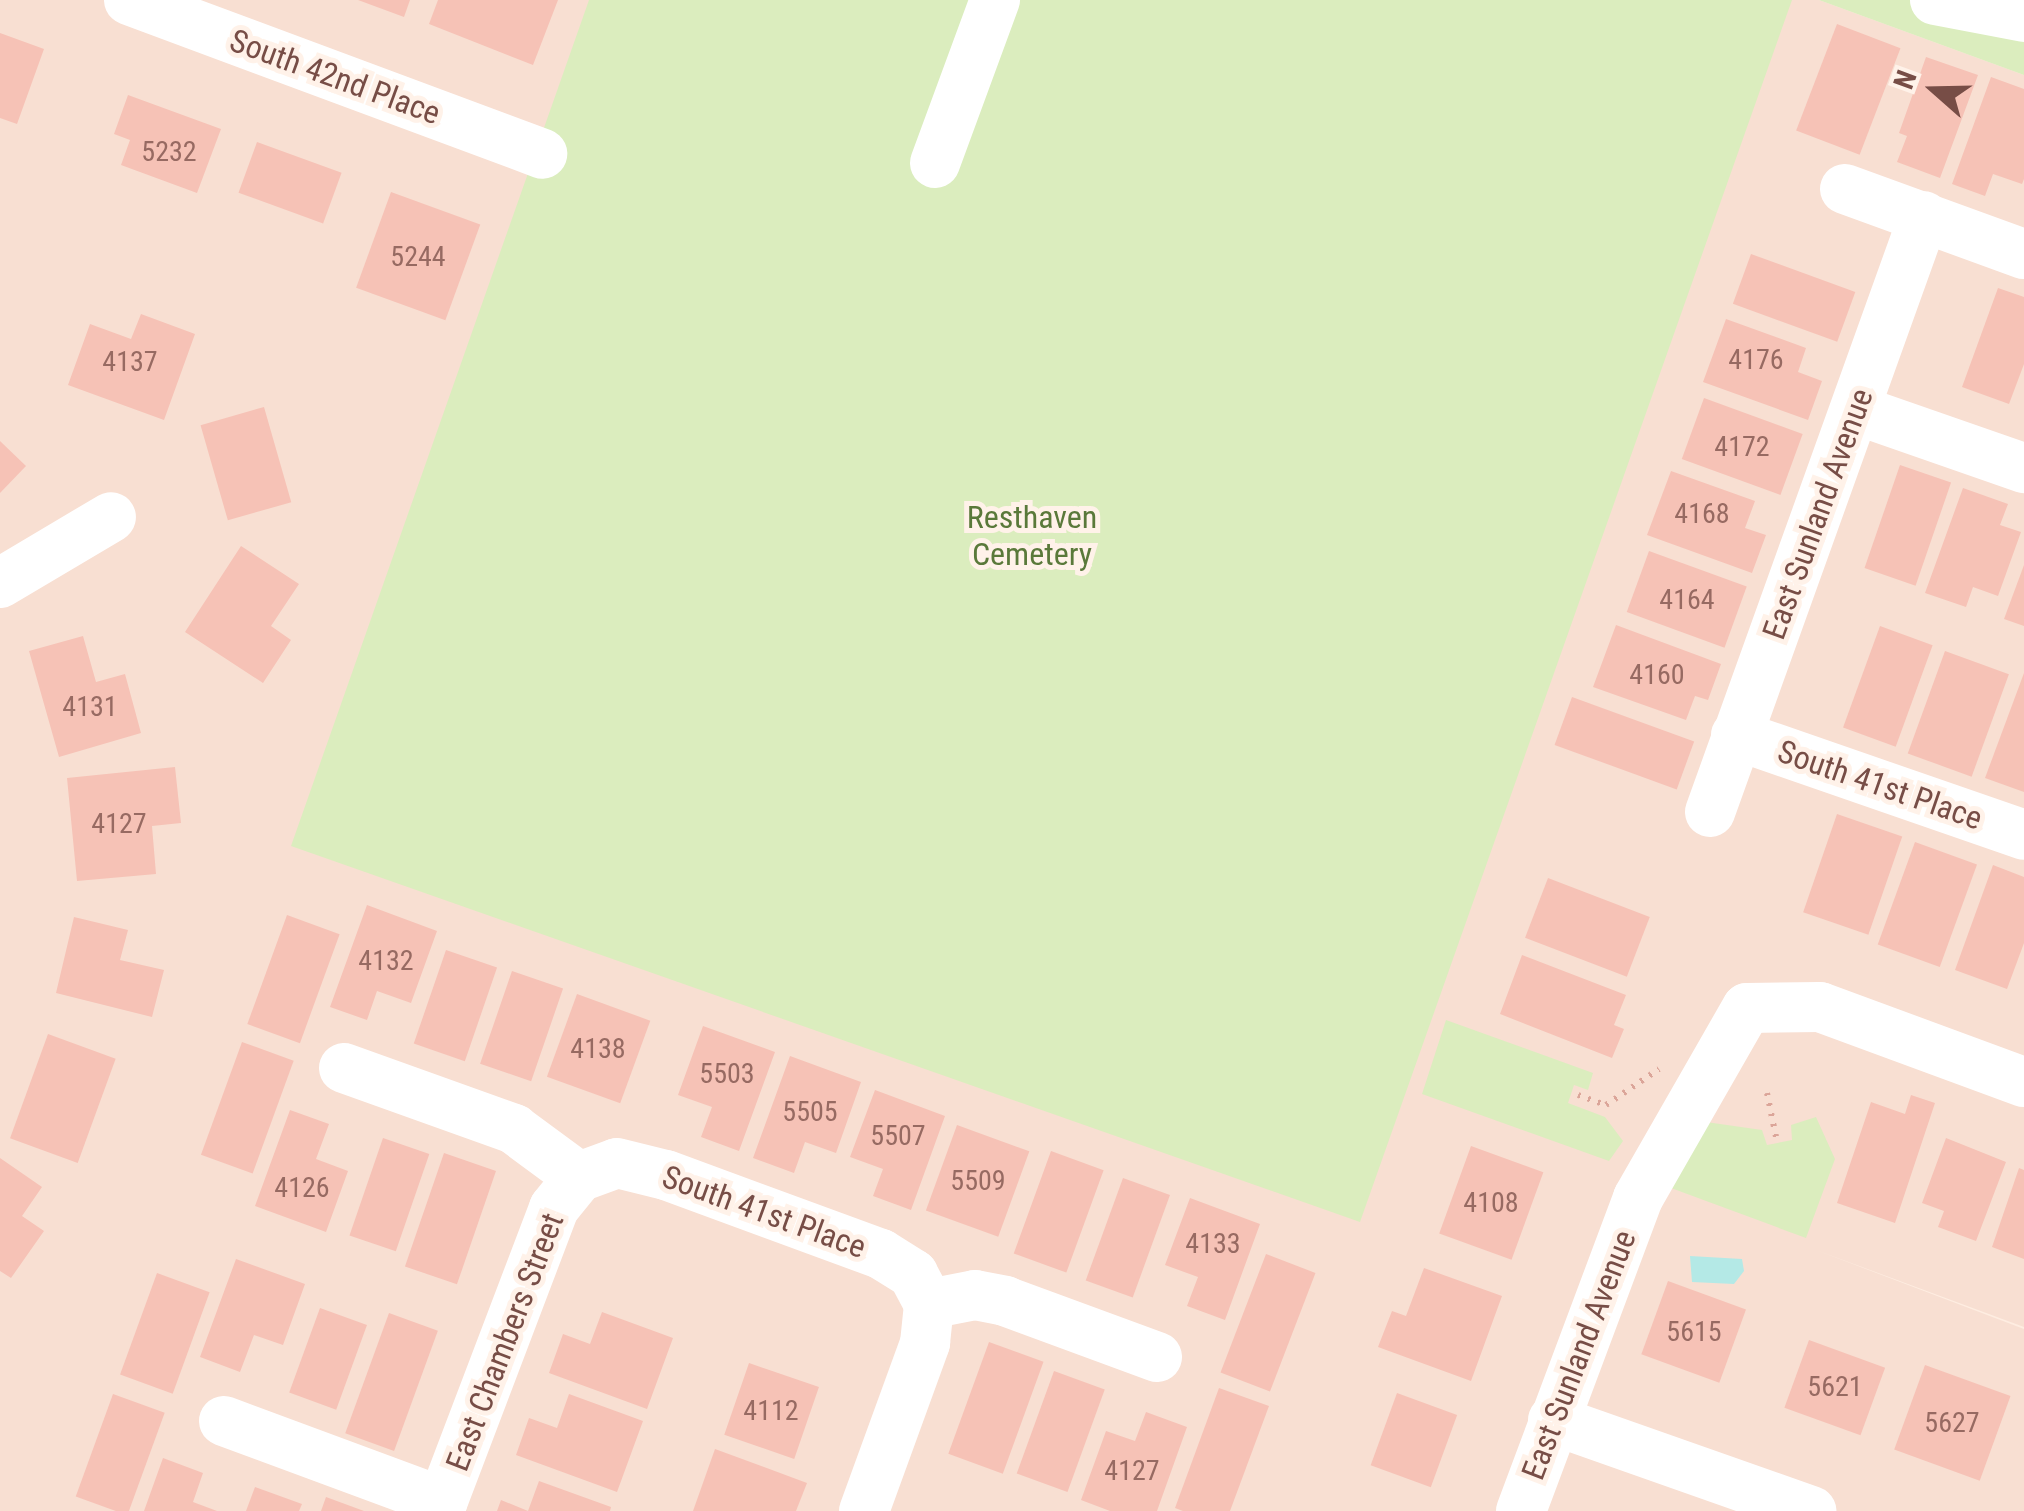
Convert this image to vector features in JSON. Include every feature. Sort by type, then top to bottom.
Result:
[{"type":"street","name":"South 42nd Place","points":[[129,0],[542,154]]},
{"type":"street","points":[[935,163],[995,0]]},
{"type":"street","points":[[1935,0],[2024,17]]},
{"type":"street","points":[[1845,189],[2024,254]]},
{"type":"street","name":"East Sunland Avenue","points":[[1710,812],[1924,216]]},
{"type":"street","points":[[1857,410],[2024,468]]},
{"type":"street","points":[[0,583],[111,517]]},
{"type":"street","name":"South 41st Place","points":[[1736,734],[2024,835]]},
{"type":"street","name":"East Sunland Avenue","points":[[1521,1511],[1638,1198],[1747,1008],[1820,1008],[2024,1082]]},
{"type":"street","points":[[344,1068],[514,1130],[579,1177]]},
{"type":"street","name":"South 41st Place","points":[[579,1177],[617,1163],[666,1175],[882,1254],[913,1274],[929,1304]]},
{"type":"street","name":"East Chambers Street","points":[[441,1507],[554,1208],[579,1177]]},
{"type":"street","points":[[864,1511],[925,1343],[929,1304],[974,1295],[1005,1301],[1157,1357]]},
{"type":"street","points":[[1553,1420],[1812,1511]]},
{"type":"street","points":[[224,1421],[441,1507]]},
{"type":"path","points":[[1578,1094],[1606,1105],[1663,1066]]},
{"type":"path","points":[[1767,1093],[1776,1137]]},
{"type":"shaded area","points":[[0,0],[1819,0],[2024,75],[2024,1327],[1816,1250],[2024,1329],[2024,1511],[0,1511]]},
{"type":"green space","name":"Resthaven Cemetery","points":[[589,0],[1792,0],[1360,1222],[291,846]]},
{"type":"green space","points":[[1819,0],[2024,0],[2024,75]]},
{"type":"green space","points":[[1446,1020],[1593,1073],[1588,1090],[1574,1085],[1568,1103],[1605,1117],[1623,1141],[1609,1161],[1422,1094]]},
{"type":"green space","points":[[1816,1117],[1835,1159],[1806,1238],[1671,1188],[1706,1122],[1762,1130],[1767,1145],[1792,1140],[1791,1125]]},
{"type":"water","points":[[1690,1256],[1742,1259],[1744,1271],[1734,1284],[1692,1282]]},
{"type":"building","points":[[358,0],[410,0],[404,17]]},
{"type":"building","points":[[438,0],[558,0],[533,65],[429,24]]},
{"type":"building","points":[[1837,24],[1900,48],[1860,155],[1796,130]]},
{"type":"building","points":[[0,33],[44,49],[17,124],[0,118]]},
{"type":"building","points":[[1926,57],[1978,75],[1940,178],[1897,162],[1907,136],[1899,133]]},
{"type":"building","points":[[1991,77],[2024,89],[2024,179],[2022,184],[1993,174],[1985,196],[1952,184]]},
{"type":"building","points":[[128,95],[221,129],[197,193],[121,165],[130,140],[114,134]]},
{"type":"building","points":[[257,142],[342,173],[323,224],[239,193]]},
{"type":"building","points":[[391,192],[480,224],[445,320],[356,288]]},
{"type":"building","points":[[1751,254],[1855,292],[1837,342],[1733,304]]},
{"type":"building","points":[[1998,288],[2024,297],[2024,364],[2009,404],[1962,387]]},
{"type":"building","points":[[141,314],[195,334],[164,420],[68,385],[90,324],[131,339]]},
{"type":"building","points":[[1726,319],[1806,348],[1798,372],[1822,381],[1808,420],[1703,382]]},
{"type":"building","points":[[1704,398],[1803,434],[1780,495],[1682,459]]},
{"type":"building","points":[[264,407],[291,502],[228,520],[201,425]]},
{"type":"building","points":[[0,441],[26,466],[0,493]]},
{"type":"building","points":[[1900,465],[1951,483],[1916,586],[1865,568]]},
{"type":"building","points":[[1671,471],[1755,501],[1745,528],[1766,535],[1752,573],[1647,535]]},
{"type":"building","points":[[1963,488],[2008,504],[2000,525],[2021,532],[1998,596],[1973,587],[1966,607],[1925,593]]},
{"type":"building","points":[[241,546],[299,584],[271,626],[291,640],[263,683],[185,632]]},
{"type":"building","points":[[1649,551],[1747,587],[1724,648],[1627,612]]},
{"type":"building","points":[[2024,565],[2024,626],[2004,619]]},
{"type":"building","points":[[1616,625],[1721,664],[1708,700],[1695,696],[1686,720],[1593,687]]},
{"type":"building","points":[[1880,626],[1933,645],[1896,747],[1843,727]]},
{"type":"building","points":[[83,636],[96,682],[125,674],[141,733],[59,757],[29,651]]},
{"type":"building","points":[[1945,651],[2009,674],[1972,777],[1908,753]]},
{"type":"building","points":[[2024,673],[2024,792],[1985,778]]},
{"type":"building","points":[[1572,697],[1694,741],[1677,789],[1555,745]]},
{"type":"building","points":[[175,767],[181,823],[152,826],[156,874],[77,881],[67,778]]},
{"type":"building","points":[[1837,814],[1902,836],[1868,935],[1803,912]]},
{"type":"building","points":[[1915,842],[1977,865],[1940,967],[1878,944]]},
{"type":"building","points":[[1993,865],[2024,877],[2024,943],[2007,989],[1955,970]]},
{"type":"building","points":[[1548,878],[1650,917],[1627,977],[1525,938]]},
{"type":"building","points":[[367,905],[437,931],[411,1003],[377,991],[367,1020],[330,1007]]},
{"type":"building","points":[[287,915],[340,934],[300,1043],[247,1024]]},
{"type":"building","points":[[74,917],[128,930],[120,960],[164,970],[152,1017],[56,993]]},
{"type":"building","points":[[446,950],[497,968],[465,1061],[414,1044]]},
{"type":"building","points":[[1522,955],[1626,995],[1614,1025],[1624,1029],[1612,1058],[1500,1014]]},
{"type":"building","points":[[512,971],[563,989],[531,1081],[480,1064]]},
{"type":"building","points":[[577,994],[650,1021],[620,1103],[547,1077]]},
{"type":"building","points":[[703,1026],[775,1052],[739,1151],[701,1137],[712,1107],[678,1095]]},
{"type":"building","points":[[48,1034],[116,1059],[78,1163],[10,1138]]},
{"type":"building","points":[[242,1042],[294,1061],[253,1174],[201,1155]]},
{"type":"building","points":[[790,1056],[861,1082],[836,1153],[805,1142],[794,1173],[753,1158]]},
{"type":"building","points":[[875,1090],[945,1116],[911,1210],[873,1196],[883,1169],[850,1157]]},
{"type":"building","points":[[1911,1095],[1935,1103],[1895,1223],[1837,1203],[1871,1102],[1905,1114]]},
{"type":"building","points":[[290,1110],[329,1124],[316,1159],[348,1171],[326,1232],[255,1206]]},
{"type":"building","points":[[957,1125],[1029,1151],[998,1237],[926,1211]]},
{"type":"building","points":[[383,1138],[429,1154],[396,1251],[349,1235]]},
{"type":"building","points":[[1946,1138],[2006,1162],[1976,1241],[1938,1227],[1944,1211],[1922,1203]]},
{"type":"building","points":[[1471,1146],[1543,1172],[1512,1260],[1439,1233]]},
{"type":"building","points":[[1051,1151],[1104,1170],[1066,1273],[1014,1253]]},
{"type":"building","points":[[444,1153],[496,1171],[457,1284],[405,1266]]},
{"type":"building","points":[[0,1158],[42,1187],[22,1216],[44,1231],[11,1278],[0,1271]]},
{"type":"building","points":[[2019,1168],[2024,1170],[2024,1259],[1992,1247]]},
{"type":"building","points":[[1123,1178],[1170,1195],[1133,1298],[1086,1280]]},
{"type":"building","points":[[1190,1198],[1260,1224],[1225,1320],[1187,1306],[1198,1277],[1165,1265]]},
{"type":"building","points":[[1266,1254],[1315,1273],[1270,1392],[1220,1373]]},
{"type":"building","points":[[236,1259],[305,1284],[283,1345],[254,1335],[240,1372],[200,1357]]},
{"type":"building","points":[[1424,1268],[1502,1296],[1471,1381],[1378,1347],[1392,1311],[1406,1316]]},
{"type":"building","points":[[157,1273],[210,1292],[173,1394],[120,1374]]},
{"type":"building","points":[[1668,1281],[1746,1309],[1719,1383],[1641,1354]]},
{"type":"building","points":[[320,1308],[367,1325],[336,1410],[289,1393]]},
{"type":"building","points":[[602,1312],[673,1338],[647,1409],[549,1373],[563,1334],[590,1344]]},
{"type":"building","points":[[389,1313],[438,1331],[394,1451],[345,1433]]},
{"type":"building","points":[[1809,1340],[1885,1368],[1860,1435],[1784,1408]]},
{"type":"building","points":[[989,1342],[1044,1362],[1003,1474],[948,1454]]},
{"type":"building","points":[[749,1363],[819,1387],[794,1459],[724,1435]]},
{"type":"building","points":[[1925,1365],[2011,1396],[1980,1481],[1894,1450]]},
{"type":"building","points":[[1054,1371],[1105,1389],[1067,1492],[1017,1473]]},
{"type":"building","points":[[1219,1388],[1269,1406],[1230,1511],[1183,1511],[1175,1508]]},
{"type":"building","points":[[1397,1393],[1457,1415],[1431,1487],[1371,1465]]},
{"type":"building","points":[[113,1394],[165,1413],[129,1511],[116,1511],[76,1496]]},
{"type":"building","points":[[569,1394],[643,1421],[617,1492],[516,1455],[529,1418],[557,1428]]},
{"type":"building","points":[[1146,1412],[1187,1427],[1157,1511],[1110,1511],[1081,1500],[1106,1431],[1135,1441]]},
{"type":"building","points":[[715,1449],[807,1483],[796,1511],[693,1511]]},
{"type":"building","points":[[163,1458],[203,1473],[193,1502],[217,1511],[144,1511]]},
{"type":"building","points":[[539,1481],[611,1507],[610,1511],[528,1511]]},
{"type":"building","points":[[255,1487],[302,1504],[299,1511],[246,1511]]},
{"type":"building","points":[[326,1497],[364,1511],[321,1511]]},
{"type":"building","points":[[501,1500],[528,1511],[497,1511]]}]
